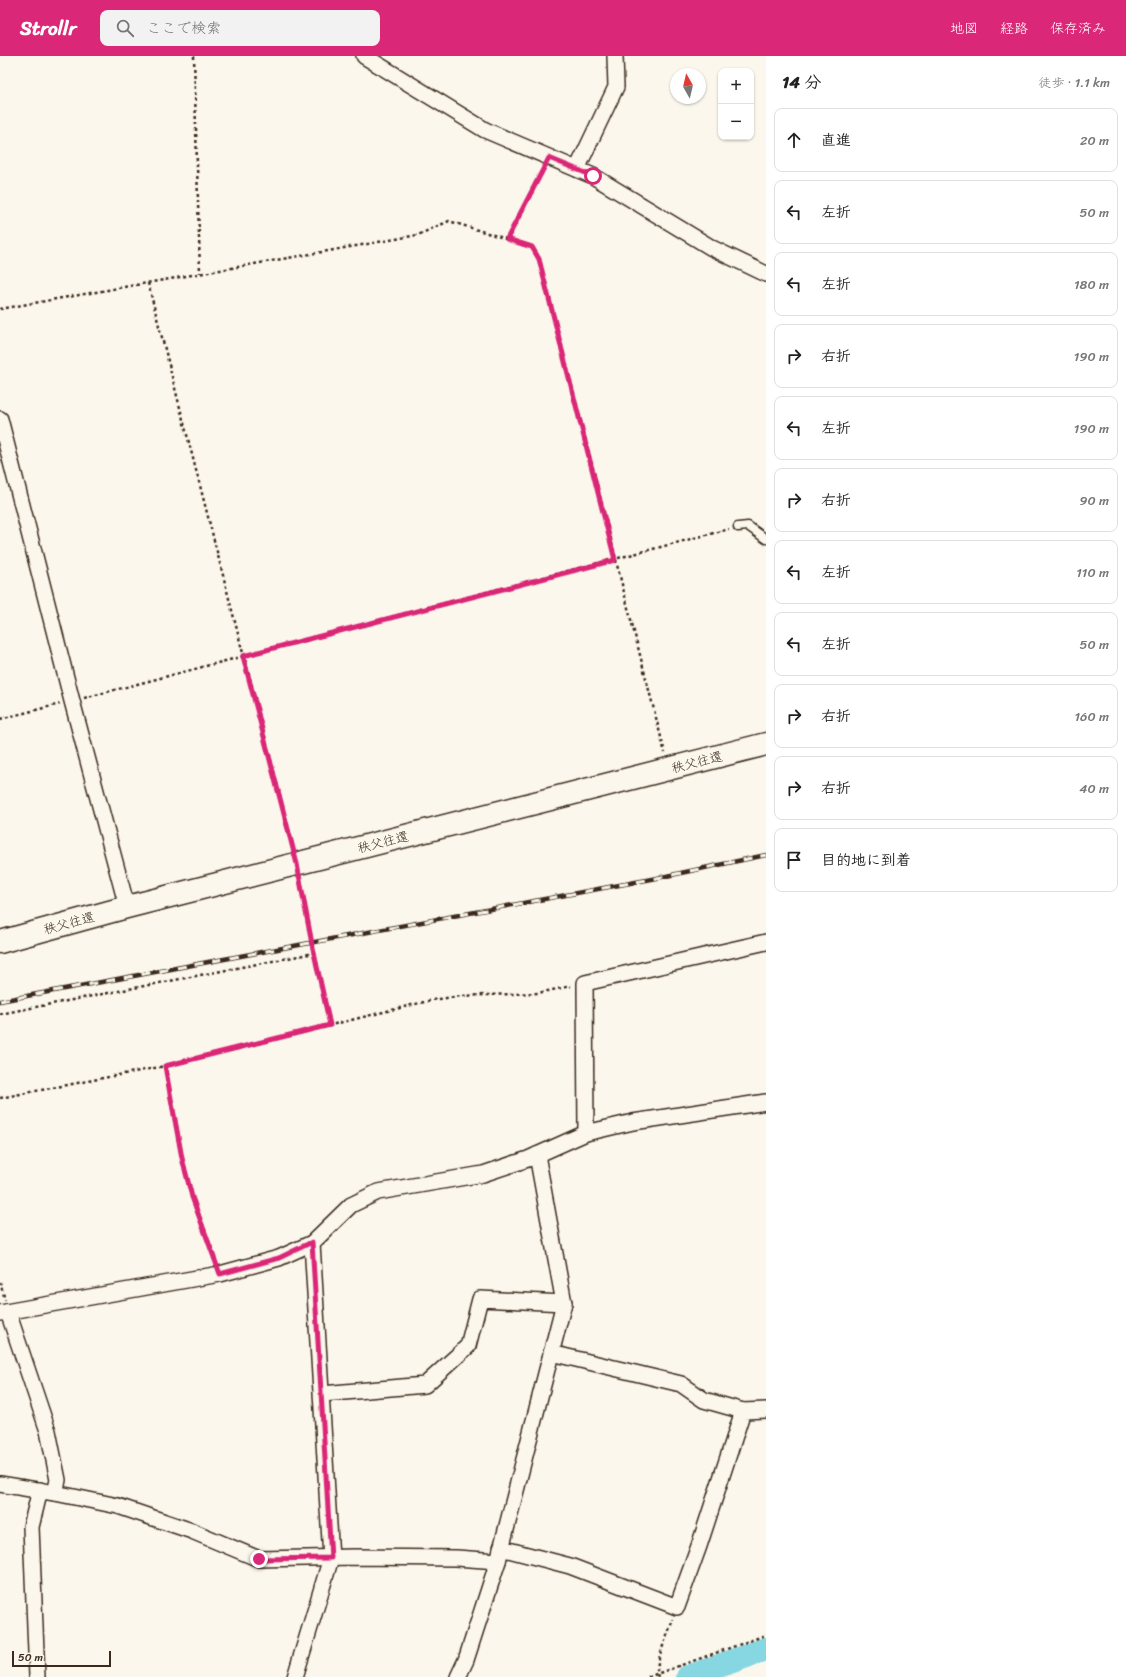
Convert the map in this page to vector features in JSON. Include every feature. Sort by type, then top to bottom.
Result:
[{"type":"highway","name":"秩父往還","points":[[0,942],[127,907],[766,744]]},
{"type":"street","points":[[364,56],[485,130],[593,176],[712,248],[766,274]]},
{"type":"street","points":[[577,169],[616,87],[615,56]]},
{"type":"street","points":[[0,418],[72,701],[127,907]]},
{"type":"street","points":[[586,1133],[585,983],[766,942]]},
{"type":"street","points":[[55,1493],[58,1480],[48,1431],[4,1312],[220,1274],[279,1258],[312,1242],[351,1205],[378,1192],[483,1174],[507,1167],[586,1133],[633,1122],[766,1102]]},
{"type":"street","points":[[458,1677],[466,1660],[500,1555],[564,1303],[537,1155]]},
{"type":"street","points":[[295,1677],[331,1558],[312,1242]]},
{"type":"street","points":[[322,1394],[425,1385],[468,1346],[480,1299],[564,1303]]},
{"type":"street","points":[[551,1353],[681,1384],[704,1400],[743,1411],[766,1410]]},
{"type":"street","points":[[0,1484],[40,1490],[118,1506],[192,1531],[259,1559],[456,1558],[500,1555],[570,1566],[677,1607],[699,1546],[743,1411]]},
{"type":"street","points":[[37,1677],[31,1526],[40,1490]]},
{"type":"lane","points":[[738,527],[748,526],[766,539]]},
{"type":"path","points":[[194,56],[200,273]]},
{"type":"path","points":[[507,239],[549,158]]},
{"type":"path","points":[[0,309],[418,235],[449,221],[532,247],[539,259],[669,769]]},
{"type":"path","points":[[148,283],[297,864],[314,953],[330,1025]]},
{"type":"path","points":[[0,719],[738,527]]},
{"type":"path","points":[[0,1014],[314,953]]},
{"type":"path","points":[[0,1098],[165,1066],[432,1000],[462,996],[538,994],[585,983]]},
{"type":"path","points":[[165,1066],[182,1158],[192,1197],[220,1274]]},
{"type":"path","points":[[658,1677],[656,1673],[658,1664],[677,1607]]},
{"type":"path","points":[[648,1677],[766,1635]]},
{"type":"waterway","points":[[688,1677],[766,1649]]},
{"type":"railway","points":[[0,1001],[657,878],[766,855]]},
{"type":"route","points":[[259,1559],[331,1558],[312,1242],[279,1258],[220,1274],[192,1197],[182,1158],[165,1066],[330,1025],[312,944],[297,864],[243,656],[615,560],[539,259],[532,247],[507,239],[549,158],[593,176]]}]
